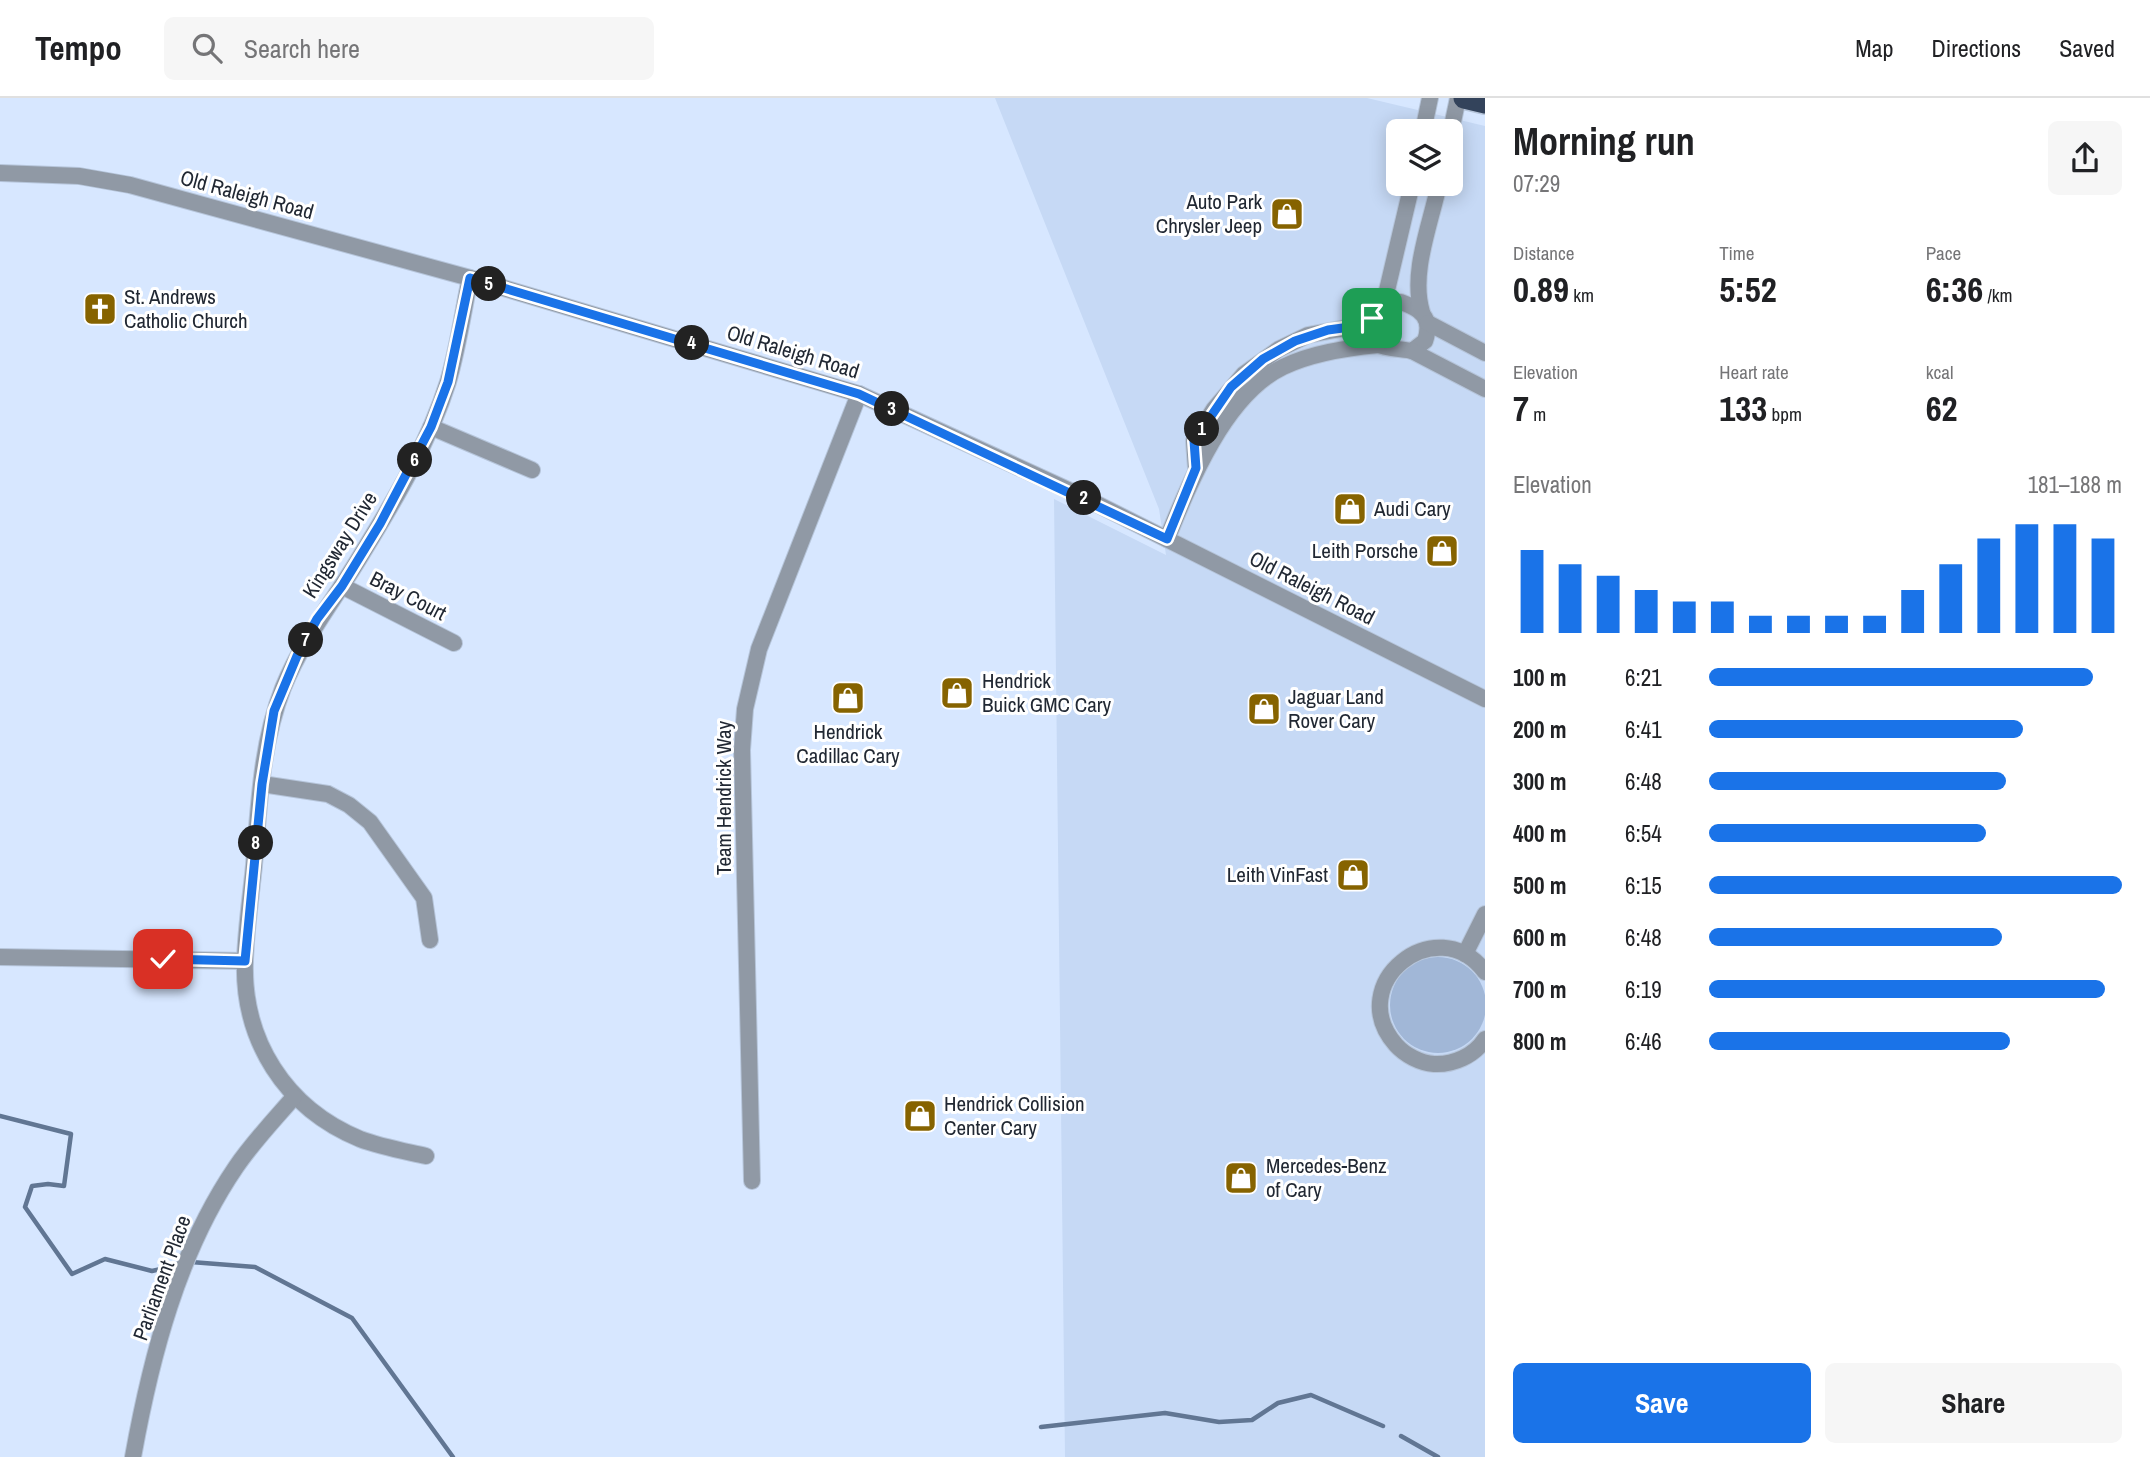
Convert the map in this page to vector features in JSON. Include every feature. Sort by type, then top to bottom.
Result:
[{"type":"highway","points":[[1464,98],[1485,103]]},
{"type":"street","points":[[1426,119],[1430,98]]},
{"type":"street","points":[[1454,119],[1458,98]]},
{"type":"street","name":"Old Raleigh Road","points":[[0,173],[79,176],[130,185],[470,278],[859,394],[1167,539],[1485,699]]},
{"type":"street","points":[[1196,468],[1194,441],[1214,409],[1244,374],[1279,349],[1308,335],[1350,327],[1372,318],[1384,303],[1409,196]]},
{"type":"street","points":[[1412,351],[1425,341],[1425,317],[1417,296],[1419,273],[1436,196]]},
{"type":"street","name":"Kingsway Drive","points":[[426,1156],[362,1139],[332,1124],[293,1097],[266,1055],[253,1023],[245,961],[262,784],[274,711],[317,619],[342,586],[405,481],[431,427],[448,382],[470,278]]},
{"type":"street","points":[[1384,303],[1401,302],[1485,353]]},
{"type":"street","points":[[1372,318],[1372,337],[1378,345]]},
{"type":"street","points":[[1167,539],[1196,468],[1241,401],[1283,367],[1335,351],[1378,345],[1412,351],[1485,389]]},
{"type":"street","name":"Team Hendrick Way","points":[[752,1181],[743,792],[745,709],[767,626],[859,394]]},
{"type":"street","points":[[431,427],[532,470]]},
{"type":"street","name":"Bray Court","points":[[342,586],[454,643]]},
{"type":"street","points":[[262,784],[328,794],[349,805],[370,822],[424,898],[430,940]]},
{"type":"street","points":[[1465,954],[1485,915]]},
{"type":"street","points":[[1485,972],[1465,954],[1432,948],[1415,952],[1401,961],[1390,973],[1382,989],[1382,1022],[1400,1050],[1415,1059],[1432,1064],[1450,1063],[1467,1056],[1485,1039]]},
{"type":"street","points":[[0,957],[245,961]]},
{"type":"street","name":"Parliament Place","points":[[133,1457],[141,1411],[166,1320],[195,1242],[237,1166],[293,1097]]},
{"type":"shaded area","points":[[995,98],[1367,98],[1456,119],[1386,119],[1386,196],[1463,196],[1463,121],[1485,126],[1485,1457],[1065,1457],[1054,499],[1166,555],[1159,509]]},
{"type":"shaded area","points":[[1429,958],[1447,958],[1465,965],[1478,978],[1482,987],[1485,1014],[1478,1032],[1465,1045],[1447,1052],[1429,1052],[1411,1045],[1398,1032],[1391,1014],[1391,996],[1398,978],[1411,965]]},
{"type":"waterway","points":[[0,1116],[71,1134],[64,1186],[32,1186],[25,1207],[72,1274],[105,1259],[152,1271],[179,1265]]},
{"type":"waterway","points":[[191,1262],[255,1267],[352,1318],[453,1457]]},
{"type":"waterway","points":[[1041,1427],[1165,1413],[1219,1422],[1252,1420],[1278,1403],[1311,1395],[1383,1426]]},
{"type":"waterway","points":[[1401,1436],[1438,1457]]},
{"type":"place","name":"Auto Park Chrysler Jeep","points":[[1287,214]]},
{"type":"place","name":"St. Andrews Catholic Church","points":[[100,309]]},
{"type":"place","name":"Audi Cary","points":[[1350,509]]},
{"type":"place","name":"Leith Porsche","points":[[1442,551]]},
{"type":"place","name":"Hendrick Buick GMC Cary","points":[[957,693]]},
{"type":"place","name":"Hendrick Cadillac Cary","points":[[848,698]]},
{"type":"place","name":"Jaguar Land Rover Cary","points":[[1264,709]]},
{"type":"place","name":"Leith VinFast","points":[[1353,875]]},
{"type":"place","name":"Hendrick Collision Center Cary","points":[[920,1116]]},
{"type":"place","name":"Mercedes-Benz of Cary","points":[[1241,1178]]},
{"type":"route","points":[[163,959],[245,961],[266,749],[274,711],[297,656],[317,619],[342,586],[380,524],[405,481],[431,427],[448,382],[470,278],[859,394],[1079,495],[1167,539],[1196,468],[1194,441],[1231,387],[1263,359],[1295,341],[1308,335],[1362,324],[1372,318]]}]
